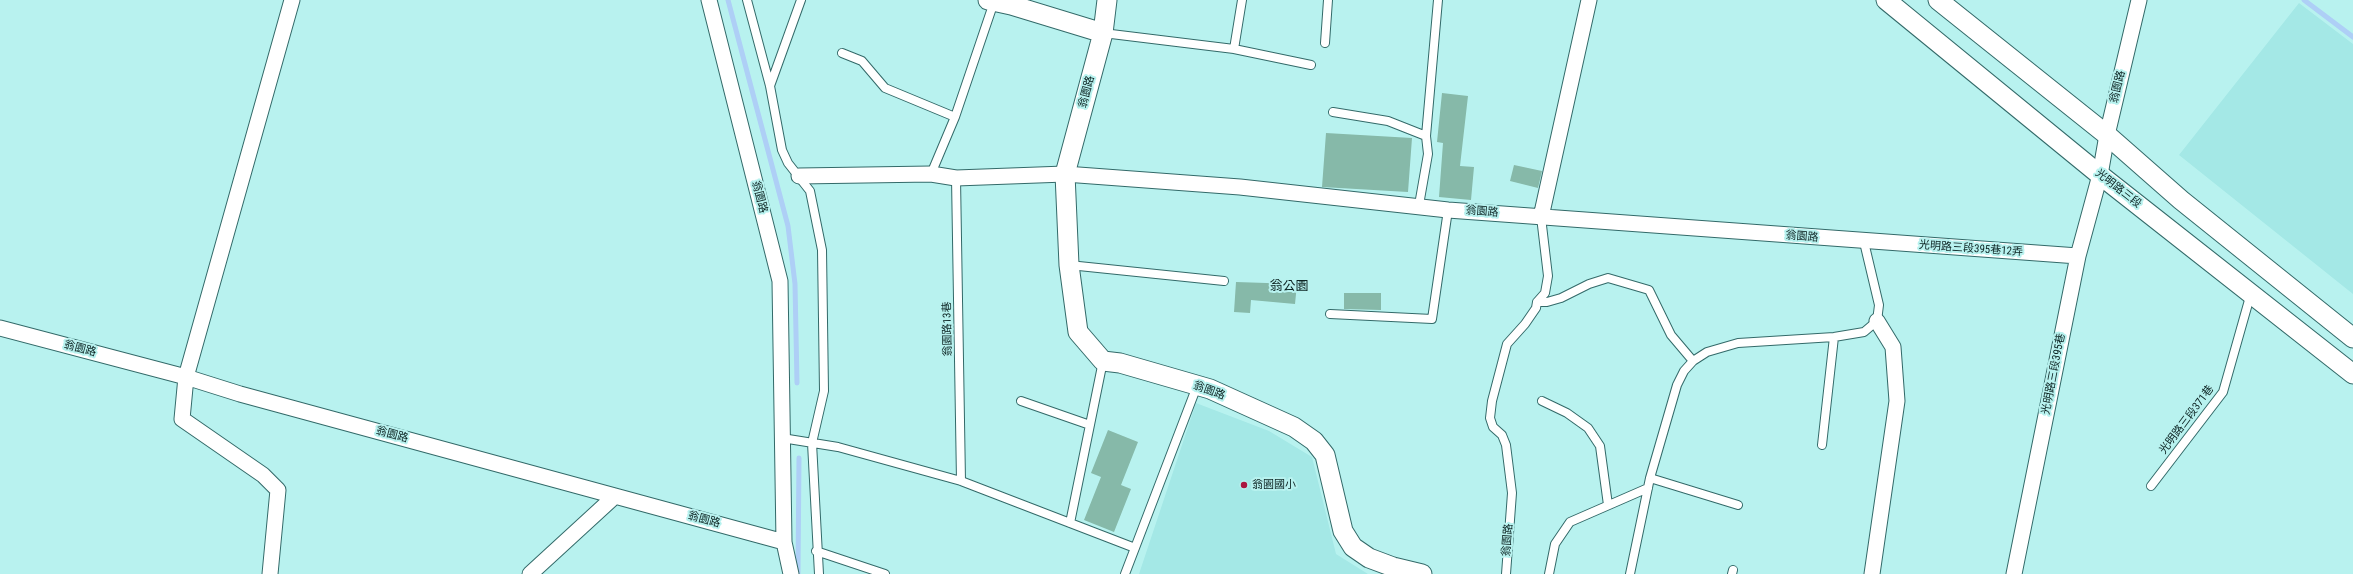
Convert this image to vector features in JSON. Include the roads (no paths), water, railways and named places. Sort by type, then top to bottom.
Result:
[{"type":"street","points":[[270,574],[278,490],[263,475],[182,419],[186,377],[292,0]]},
{"type":"street","name":"翁園路","points":[[709,0],[780,281],[784,542],[791,574]]},
{"type":"street","name":"翁園路","points":[[1107,0],[1103,33],[1065,174],[1069,265],[1078,332],[1103,361],[1120,363],[1210,389],[1294,427],[1314,441],[1325,455],[1343,530],[1353,547],[1369,558],[1393,567],[1422,574]]},
{"type":"street","name":"翁園路","points":[[1541,217],[1589,0]]},
{"type":"street","name":"光明路三段","points":[[1886,0],[2100,175],[2251,292],[2353,374]]},
{"type":"street","points":[[1938,0],[2107,135],[2181,200],[2353,338]]},
{"type":"street","name":"翁園路","points":[[2100,175],[2107,135],[2140,0]]},
{"type":"street","points":[[991,1],[1011,5],[1103,33]]},
{"type":"street","name":"翁園路","points":[[799,176],[931,174],[956,178],[1065,174],[1240,187],[1419,205],[1448,210],[1864,242]]},
{"type":"street","name":"光明路三段395巷","points":[[2014,574],[2078,256],[2100,175]]},
{"type":"street","name":"光明路三段395巷12弄","points":[[1864,242],[2078,256]]},
{"type":"street","points":[[1872,574],[1896,401],[1893,347],[1877,321]]},
{"type":"street","name":"翁園路","points":[[0,328],[186,377],[240,394],[784,542]]},
{"type":"street","points":[[530,574],[615,496]]},
{"type":"lane","points":[[747,0],[770,86],[782,150],[788,163],[810,191],[822,250],[824,391],[812,442],[816,551],[819,574]]},
{"type":"lane","points":[[770,86],[801,0]]},
{"type":"lane","points":[[1234,49],[1242,0]]},
{"type":"lane","points":[[1325,43],[1328,0]]},
{"type":"lane","points":[[1419,205],[1428,154],[1426,136],[1438,0]]},
{"type":"lane","points":[[931,174],[954,117],[991,1]]},
{"type":"lane","points":[[1103,33],[1234,49],[1311,64]]},
{"type":"lane","points":[[842,53],[862,61],[885,88],[954,117]]},
{"type":"lane","points":[[1333,112],[1388,121],[1426,136]]},
{"type":"lane","name":"翁園路13巷","points":[[956,178],[961,481]]},
{"type":"lane","points":[[1330,314],[1432,319],[1448,210]]},
{"type":"lane","name":"翁園路","points":[[1506,574],[1512,493],[1506,445],[1502,435],[1493,427],[1490,418],[1492,401],[1507,344],[1533,313],[1537,302],[1545,293],[1548,276],[1541,217]]},
{"type":"lane","points":[[1630,574],[1650,478],[1677,385],[1684,371],[1693,361],[1707,352],[1738,343],[1834,337],[1864,332],[1877,321],[1879,305],[1864,242]]},
{"type":"lane","points":[[1069,265],[1224,281]]},
{"type":"lane","points":[[1537,302],[1546,302],[1561,298],[1589,284],[1608,278],[1649,290],[1671,336],[1693,361]]},
{"type":"lane","name":"光明路三段371巷","points":[[2151,486],[2223,392],[2251,292]]},
{"type":"lane","points":[[1822,445],[1834,337]]},
{"type":"lane","points":[[1070,523],[1103,361]]},
{"type":"lane","points":[[1125,574],[1197,386]]},
{"type":"lane","points":[[1021,401],[1090,426]]},
{"type":"lane","points":[[1542,401],[1567,413],[1588,428],[1600,446],[1608,505]]},
{"type":"lane","points":[[782,438],[838,447],[961,481],[1135,548]]},
{"type":"lane","points":[[1650,478],[1738,505]]},
{"type":"lane","points":[[1549,574],[1555,544],[1563,530],[1570,522],[1648,488]]},
{"type":"lane","points":[[816,551],[885,574]]},
{"type":"waterway","points":[[728,0],[788,226],[795,284],[797,383]]},
{"type":"waterway","points":[[2304,0],[2353,37]]},
{"type":"waterway","points":[[798,573],[799,458]]},
{"type":"place","name":"翁園國小","points":[[1244,485]]},
{"type":"district","name":"翁公園","points":[[1289,287]]}]
